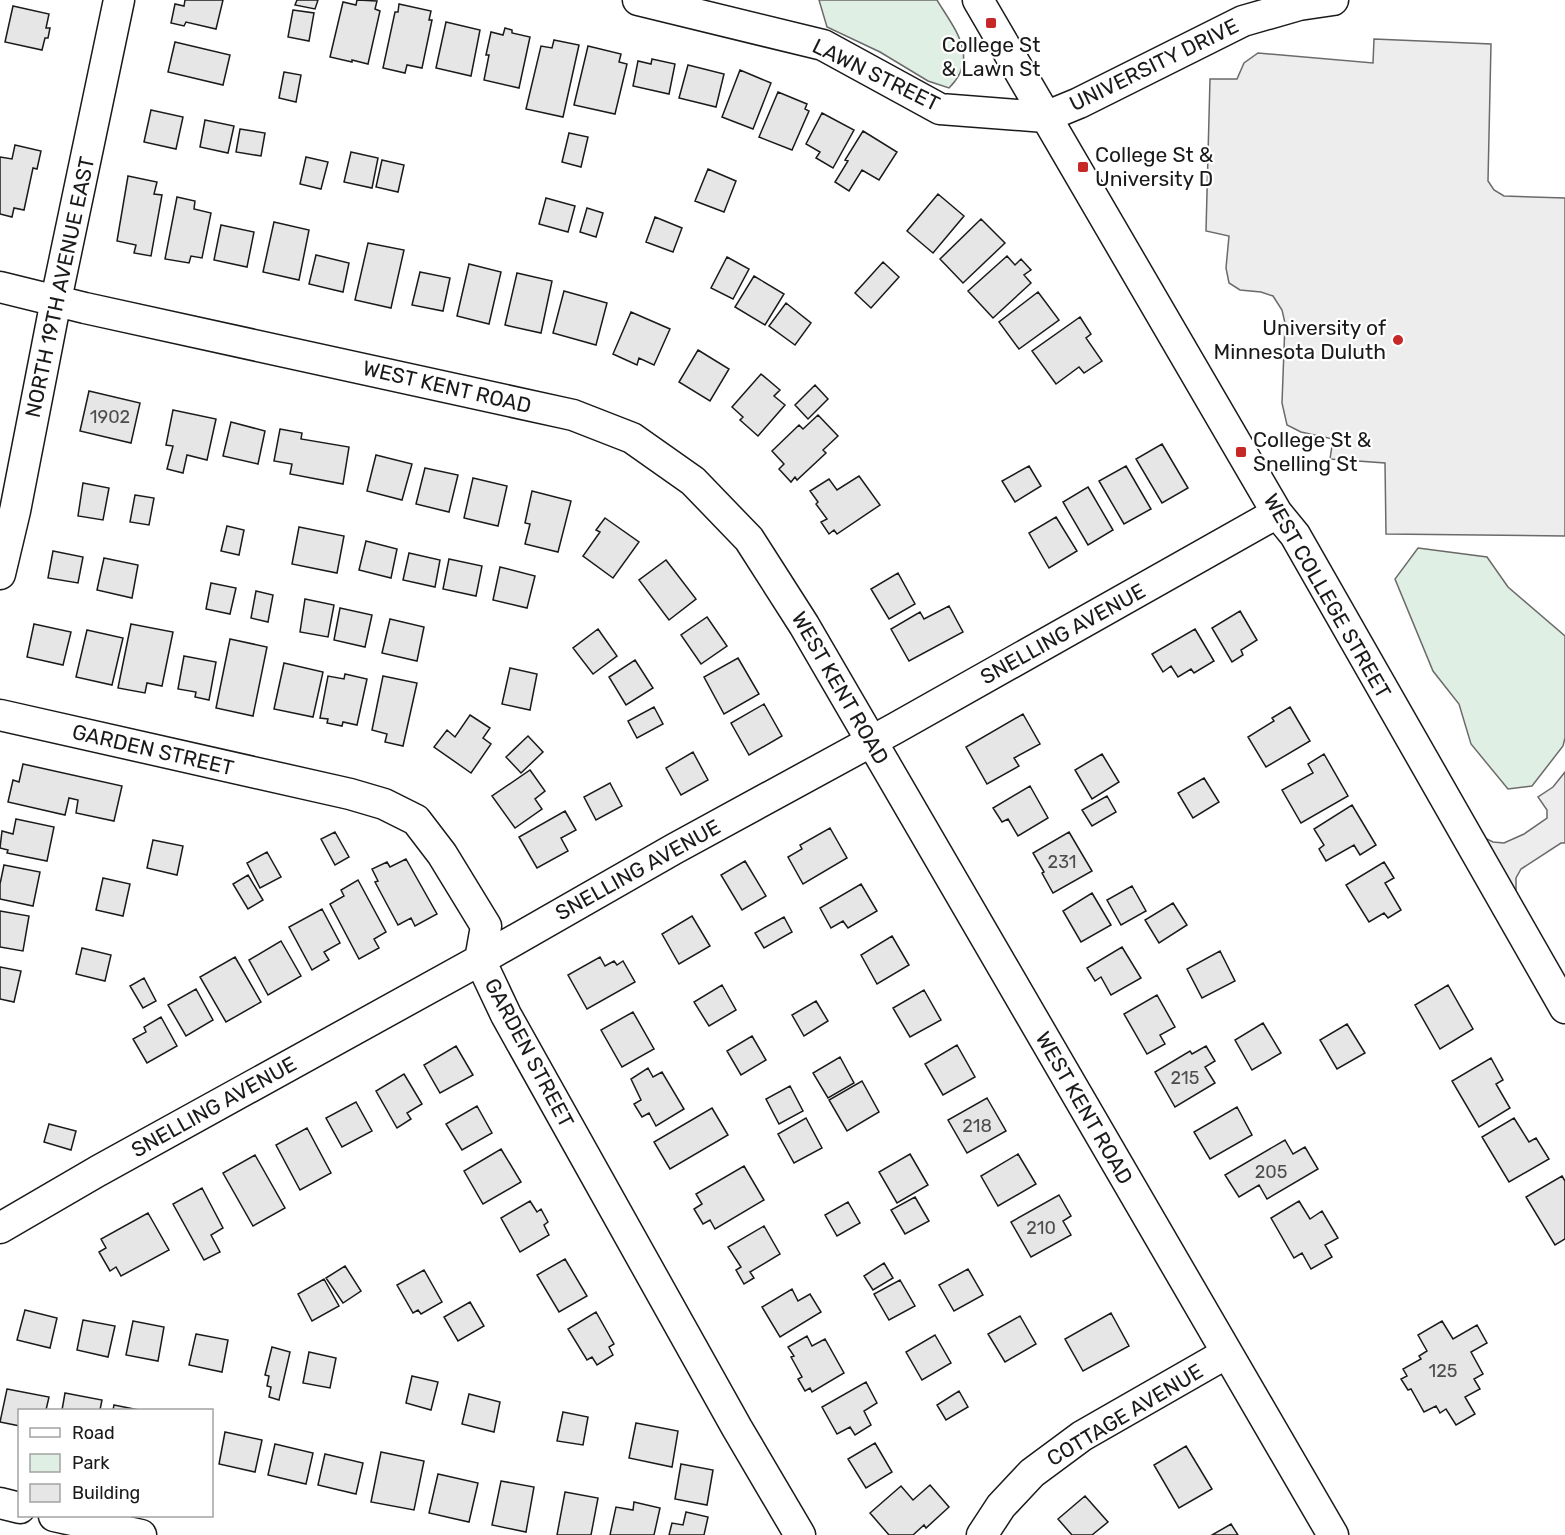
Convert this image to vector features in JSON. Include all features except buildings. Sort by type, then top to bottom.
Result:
[{"type":"street","name":"NORTH 19TH AVENUE EAST","points":[[0,574],[15,511],[119,0]]},
{"type":"street","name":"LAWN STREET","points":[[638,0],[823,45],[940,109],[1045,117]]},
{"type":"street","name":"WEST COLLEGE STREET","points":[[978,0],[1277,513],[1295,535],[1565,1008]]},
{"type":"street","name":"UNIVERSITY DRIVE","points":[[1045,117],[1079,103],[1243,21],[1299,5],[1333,0]]},
{"type":"street","name":"WEST KENT ROAD","points":[[0,288],[573,415],[632,438],[693,481],[749,539],[804,625],[1333,1535]]},
{"type":"street","name":"SNELLING AVENUE","points":[[0,1228],[98,1171],[480,960],[674,849],[872,741],[1277,513]]},
{"type":"street","name":"GARDEN STREET","points":[[0,715],[350,794],[384,804],[416,820],[442,854],[486,926],[480,960],[506,1014],[737,1428],[800,1535]]},
{"type":"street","name":"COTTAGE AVENUE","points":[[982,1535],[1001,1506],[1032,1473],[1082,1436],[1227,1353]]},
{"type":"street","points":[[0,1503],[18,1508]]},
{"type":"street","points":[[63,1517],[141,1535]]},
{"type":"green space","points":[[819,0],[937,0],[957,33],[964,54],[963,65],[958,77],[949,88],[928,81],[880,52],[827,27]]},
{"type":"green space","points":[[1418,548],[1487,557],[1508,587],[1565,636],[1565,738],[1563,746],[1532,786],[1508,789],[1471,744],[1459,704],[1433,671],[1395,579]]},
{"type":"shaded area","points":[[1374,39],[1491,44],[1488,181],[1494,190],[1504,196],[1565,198],[1565,536],[1386,534],[1385,463],[1330,459],[1333,439],[1301,432],[1287,425],[1282,403],[1285,323],[1282,310],[1273,296],[1240,290],[1229,283],[1226,268],[1229,236],[1206,231],[1210,79],[1237,79],[1244,63],[1258,53],[1373,63]]},
{"type":"shaded area","points":[[1565,772],[1565,843],[1561,843],[1521,869],[1516,878],[1516,893],[1485,838],[1493,842],[1504,843],[1524,834],[1547,818],[1547,810],[1538,797],[1553,787]]},
{"type":"place","name":"College St & Lawn St","points":[[991,23]]},
{"type":"place","name":"College St & University D","points":[[1083,167]]},
{"type":"place","name":"University of Minnesota Duluth","points":[[1398,340]]},
{"type":"place","name":"College St & Snelling St","points":[[1241,452]]}]
